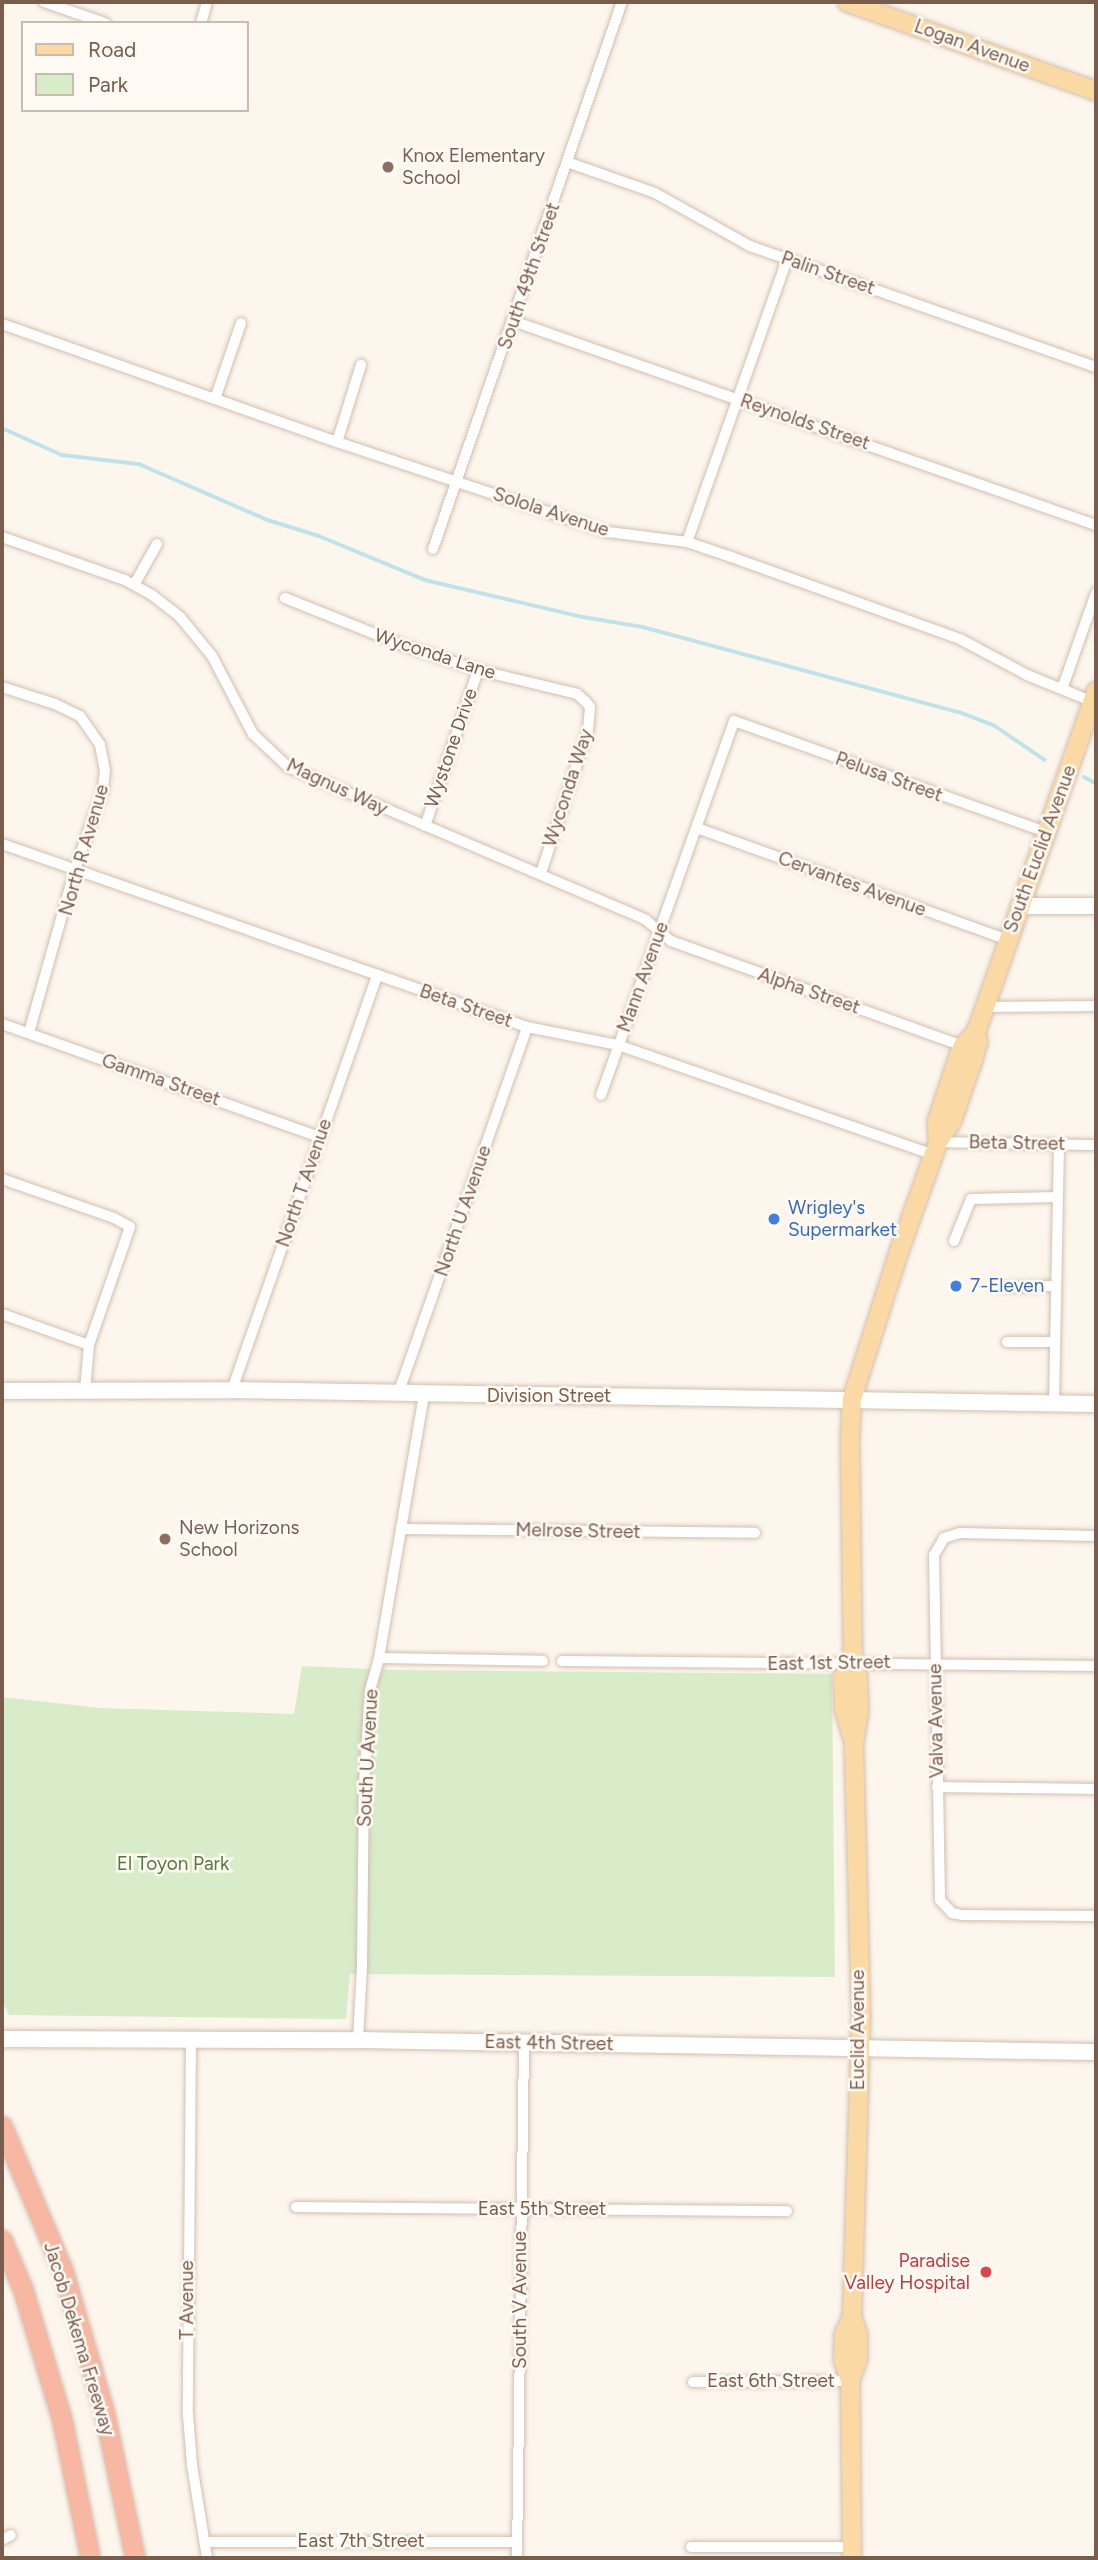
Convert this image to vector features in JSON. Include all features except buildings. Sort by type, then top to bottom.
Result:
[{"type":"highway","name":"Jacob Dekema Freeway","points":[[2,2126],[62,2271],[104,2411],[135,2558]]},
{"type":"highway","name":"Jacob Dekema Freeway","points":[[2,2239],[18,2279],[62,2420],[90,2558]]},
{"type":"highway","points":[[2,2252],[18,2279]]},
{"type":"main road","name":"Logan Avenue","points":[[847,2],[1096,91]]},
{"type":"main road","name":"South Euclid Avenue","points":[[976,1032],[1045,832],[1095,699]]},
{"type":"main road","points":[[936,1148],[937,1121],[963,1046],[976,1032]]},
{"type":"main road","points":[[936,1148],[952,1121],[978,1042],[976,1032]]},
{"type":"main road","name":"Euclid Avenue","points":[[852,2553],[850,2381],[858,2365],[858,2334],[852,2317],[859,2049],[854,1743],[844,1709],[843,1677],[852,1663],[852,1399],[878,1313],[936,1148]]},
{"type":"street","points":[[44,2],[99,21]]},
{"type":"street","points":[[202,21],[208,2]]},
{"type":"street","name":"South 49th Street","points":[[433,549],[622,2]]},
{"type":"street","name":"Palin Street","points":[[567,162],[655,193],[750,246],[1096,367]]},
{"type":"street","points":[[688,542],[787,259]]},
{"type":"street","name":"Reynolds Street","points":[[513,321],[1096,525]]},
{"type":"street","points":[[215,399],[242,323]]},
{"type":"street","name":"Solola Avenue","points":[[2,324],[337,442],[608,532],[688,542],[960,639],[1013,668],[1062,689],[1095,699]]},
{"type":"street","points":[[337,442],[361,365]]},
{"type":"street","name":"Magnus Way","points":[[2,537],[134,584],[186,623],[212,656],[248,727],[263,747],[288,767],[541,873],[646,920],[658,930]]},
{"type":"street","points":[[134,584],[157,544]]},
{"type":"street","points":[[1062,689],[1096,593]]},
{"type":"street","name":"Wyconda Lane","points":[[285,598],[391,641],[478,670],[577,694],[586,702]]},
{"type":"street","name":"Wystone Drive","points":[[425,826],[478,670]]},
{"type":"street","name":"North R Avenue","points":[[2,687],[38,698],[80,716],[97,738],[104,760],[103,790],[75,869],[29,1033]]},
{"type":"street","name":"Wyconda Way","points":[[541,873],[588,730],[590,707],[586,702]]},
{"type":"street","name":"Pelusa Street","points":[[734,721],[1045,832]]},
{"type":"street","name":"Mann Avenue","points":[[601,1095],[734,721]]},
{"type":"street","name":"Cervantes Avenue","points":[[697,828],[1008,940]]},
{"type":"street","name":"Beta Street","points":[[2,844],[527,1027],[618,1045],[936,1148],[1096,1145]]},
{"type":"street","points":[[1019,906],[1096,906]]},
{"type":"street","name":"Alpha Street","points":[[658,930],[671,942],[963,1046]]},
{"type":"street","name":"North T Avenue","points":[[232,1390],[377,975]]},
{"type":"street","points":[[985,1007],[1096,1006]]},
{"type":"street","name":"Gamma Street","points":[[2,1024],[319,1136]]},
{"type":"street","name":"North U Avenue","points":[[398,1394],[527,1027]]},
{"type":"street","points":[[1054,1404],[1059,1144]]},
{"type":"street","points":[[2,1180],[114,1218],[130,1227],[89,1345],[85,1390]]},
{"type":"street","points":[[954,1241],[971,1199],[1058,1197]]},
{"type":"street","points":[[997,1287],[1056,1286]]},
{"type":"street","points":[[2,1314],[89,1345]]},
{"type":"street","points":[[1007,1342],[1055,1342]]},
{"type":"street","name":"Division Street","points":[[2,1391],[232,1390],[1096,1405]]},
{"type":"street","name":"South U Avenue","points":[[358,2040],[362,1965],[364,1783],[370,1690],[379,1658],[424,1395]]},
{"type":"street","name":"Melrose Street","points":[[401,1529],[755,1533]]},
{"type":"street","name":"Valva Avenue","points":[[1096,1536],[960,1533],[944,1538],[934,1555],[940,1900],[952,1913],[962,1915],[1096,1916]]},
{"type":"street","points":[[379,1658],[543,1661]]},
{"type":"street","name":"East 1st Street","points":[[562,1661],[935,1662],[1096,1666]]},
{"type":"street","points":[[937,1787],[1096,1789]]},
{"type":"street","name":"East 4th Street","points":[[2,2039],[358,2040],[1096,2052]]},
{"type":"street","name":"T Avenue","points":[[191,2040],[188,2415],[192,2465],[207,2558]]},
{"type":"street","name":"South V Avenue","points":[[517,2558],[524,2042]]},
{"type":"street","name":"East 5th Street","points":[[296,2207],[787,2211]]},
{"type":"street","name":"East 6th Street","points":[[693,2382],[850,2381]]},
{"type":"street","name":"East 7th Street","points":[[205,2542],[516,2542]]},
{"type":"street","points":[[691,2547],[852,2553]]},
{"type":"green space","name":"El Toyon Park","points":[[302,1666],[395,1670],[832,1674],[835,1977],[350,1974],[346,2019],[9,2015],[2,2000],[2,1697],[100,1708],[294,1714]]},
{"type":"waterway","points":[[2,428],[62,455],[139,464],[268,520],[319,536],[425,580],[583,617],[643,627],[959,712],[995,726],[1045,760]]},
{"type":"waterway","points":[[1084,777],[1096,783]]},
{"type":"place","name":"Knox Elementary School","points":[[388,167]]},
{"type":"place","name":"Wrigley's Supermarket","points":[[774,1219]]},
{"type":"place","name":"7-Eleven","points":[[956,1286]]},
{"type":"place","name":"New Horizons School","points":[[165,1539]]},
{"type":"place","name":"Paradise Valley Hospital","points":[[986,2272]]}]
